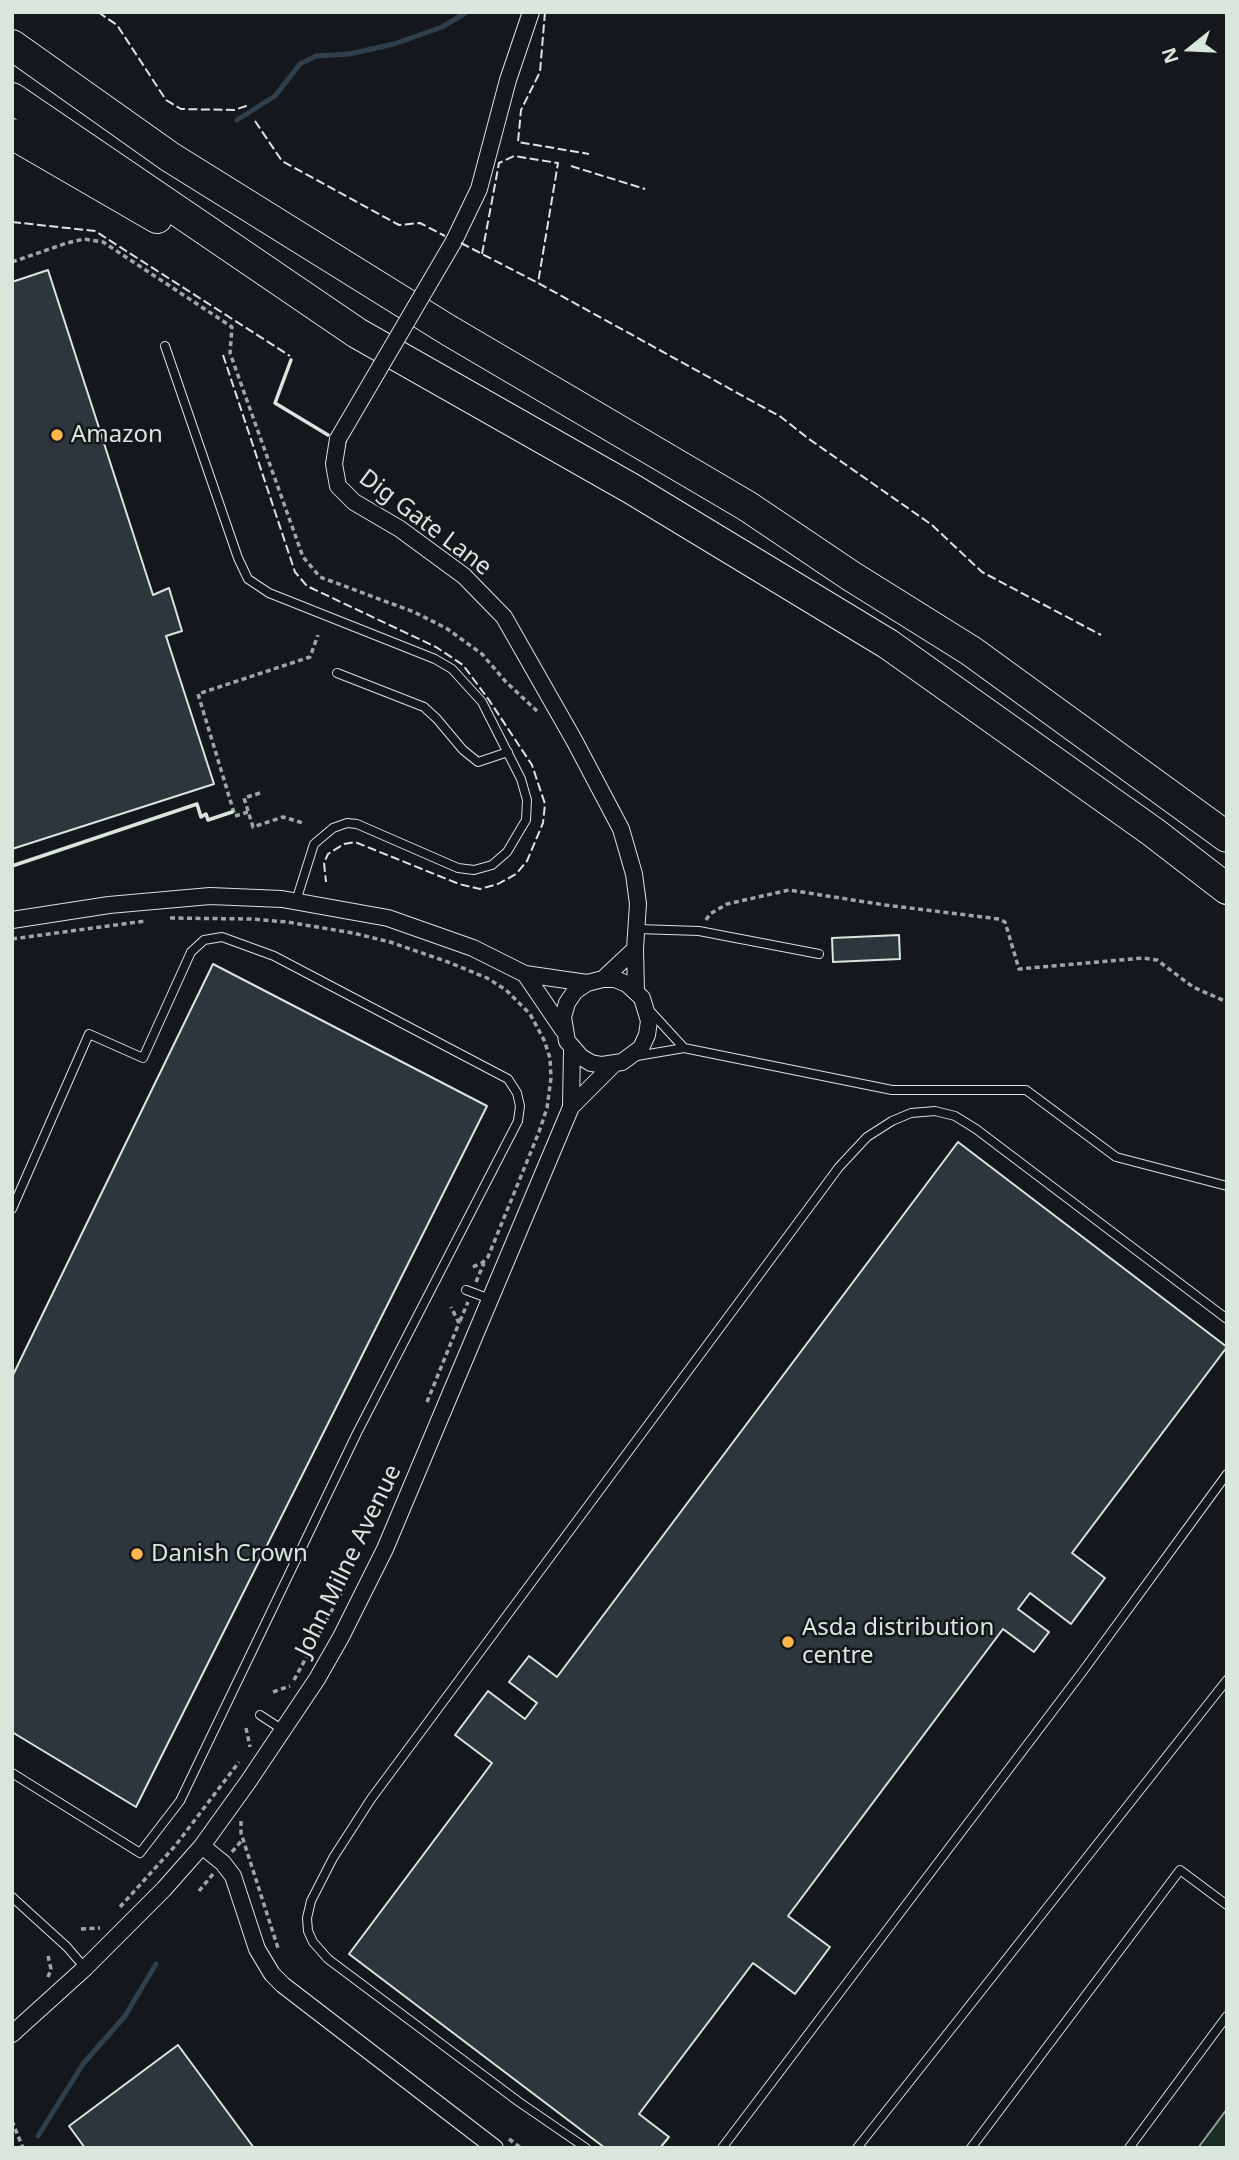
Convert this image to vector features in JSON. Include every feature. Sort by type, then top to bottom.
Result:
[{"type":"highway","points":[[12,46],[181,164],[448,330],[747,506],[851,576],[971,651],[1227,837]]},
{"type":"highway","points":[[12,97],[357,333]]},
{"type":"highway","points":[[12,134],[632,489],[888,644],[1153,832],[1227,889]]},
{"type":"street","name":"Dig Gate Lane","points":[[531,12],[508,80],[479,189],[454,241],[338,439],[334,464],[338,486],[354,502],[400,529],[464,576],[504,617],[561,716],[621,829],[629,850],[638,904],[636,991]]},
{"type":"street","points":[[12,920],[109,905],[209,896],[282,899],[388,919],[473,948],[525,974],[595,981],[615,979],[627,984],[636,991],[647,1007],[647,1035],[640,1048],[630,1058],[613,1065],[591,1063],[572,1049],[564,1031],[525,974]]},
{"type":"street","points":[[564,1031],[563,1017],[567,1003],[575,991],[595,981],[635,949]]},
{"type":"street","name":"John Milne Avenue","points":[[12,2034],[85,1968],[164,1889],[202,1846],[317,1679],[363,1597],[395,1528],[571,1107],[572,1049]]},
{"type":"street","name":"John Milne Avenue","points":[[571,1107],[613,1065]]},
{"type":"street","points":[[202,1846],[223,1863],[233,1876],[257,1949],[272,1974],[495,2148]]},
{"type":"lane","points":[[165,346],[238,558],[248,579],[269,593],[435,659],[452,669],[482,702],[521,779],[527,800],[526,820],[507,852],[492,865],[474,870],[458,868],[357,824],[347,823],[333,828],[314,844],[296,901]]},
{"type":"lane","points":[[337,673],[424,707],[463,750],[478,762],[508,752]]},
{"type":"lane","points":[[638,929],[699,931],[819,954]]},
{"type":"lane","points":[[12,1209],[89,1034],[143,1058],[191,952],[204,940],[222,937],[274,956],[508,1079],[517,1093],[520,1106],[518,1121],[357,1433],[180,1801],[141,1853],[12,1773]]},
{"type":"lane","points":[[647,1007],[684,1048]]},
{"type":"lane","points":[[630,1058],[684,1048],[892,1090],[1026,1090],[1116,1157],[1227,1186]]},
{"type":"lane","points":[[586,2148],[508,2094],[328,1959],[308,1931],[307,1919],[311,1901],[333,1858],[371,1799],[839,1167],[867,1137],[892,1121],[911,1113],[934,1111],[955,1116],[976,1129],[1227,1319]]},
{"type":"lane","points":[[466,1290],[490,1299]]},
{"type":"lane","points":[[722,2148],[1083,1671],[1227,1474]]},
{"type":"lane","points":[[857,2148],[1227,1680]]},
{"type":"lane","points":[[260,1715],[283,1730]]},
{"type":"lane","points":[[971,2148],[1180,1870],[1227,1905]]},
{"type":"lane","points":[[12,1898],[67,1947],[85,1968]]},
{"type":"lane","points":[[1129,2148],[1227,2016]]},
{"type":"path","points":[[12,262],[84,239],[103,242],[232,327],[230,353],[303,557],[311,567],[320,577],[414,612],[446,628],[482,654],[506,682],[540,714],[561,716]]},
{"type":"path","points":[[248,812],[235,816],[198,694],[310,657],[318,635]]},
{"type":"path","points":[[260,793],[244,798],[253,827],[283,817],[303,824]]},
{"type":"path","points":[[699,931],[710,914],[727,904],[789,890],[999,919],[1005,922],[1019,969],[1143,958],[1157,960],[1193,988],[1227,1002]]},
{"type":"path","points":[[167,918],[286,922],[390,942],[487,978],[506,990],[530,1014],[550,1058],[551,1078],[547,1108],[488,1257],[470,1268]]},
{"type":"path","points":[[12,939],[156,919]]},
{"type":"path","points":[[425,1407],[459,1323],[451,1307]]},
{"type":"path","points":[[273,1692],[284,1690],[292,1684],[348,1581]]},
{"type":"path","points":[[111,1916],[175,1846],[250,1747],[246,1728]]},
{"type":"path","points":[[243,1813],[241,1833],[280,1952]]},
{"type":"path","points":[[81,1928],[95,1929],[105,1923]]},
{"type":"path","points":[[43,1982],[51,1973],[48,1956]]},
{"type":"path","points":[[12,2121],[23,2148]]},
{"type":"path","points":[[499,2132],[521,2148]]},
{"type":"green space","points":[[1227,2109],[1227,2148],[1198,2148]]},
{"type":"building","name":"Amazon","points":[[48,270],[153,595],[169,588],[182,631],[166,636],[214,784],[12,849],[12,282]]},
{"type":"building","points":[[899,935],[900,959],[833,962],[832,938]]},
{"type":"building","name":"Danish Crown","points":[[213,964],[487,1106],[136,1807],[12,1732],[12,1377]]},
{"type":"building","name":"Asda distribution centre","points":[[958,1142],[1227,1347],[1072,1553],[1105,1578],[1071,1624],[1030,1593],[1018,1609],[1049,1632],[1034,1652],[1003,1629],[788,1916],[830,1947],[795,1994],[753,1963],[639,2114],[669,2137],[660,2148],[605,2148],[349,1954],[492,1763],[455,1735],[488,1691],[525,1719],[537,1703],[509,1682],[529,1656],[557,1677]]},
{"type":"building","points":[[178,2045],[254,2148],[85,2148],[69,2126]]},
{"type":"waterway","points":[[237,120],[275,96],[300,64],[316,56],[349,54],[394,44],[442,27],[467,12]]},
{"type":"waterway","points":[[38,2136],[83,2064],[125,2016],[156,1964]]},
{"type":"fence","points":[[98,12],[117,25],[166,100],[181,109],[234,110],[249,105]]},
{"type":"fence","points":[[545,12],[540,72],[521,110],[518,142],[589,154]]},
{"type":"fence","points":[[255,121],[282,161],[399,225],[420,223],[445,236]]},
{"type":"fence","points":[[482,254],[499,163],[514,156],[558,163],[538,283]]},
{"type":"fence","points":[[571,166],[645,189]]},
{"type":"fence","points":[[12,222],[95,231],[290,356]]},
{"type":"fence","points":[[461,243],[781,417],[932,525],[982,572],[1101,635]]},
{"type":"fence","points":[[223,355],[295,572],[307,586],[436,647],[463,665],[532,765],[545,804],[543,823],[527,861],[516,874],[498,884],[480,889],[459,884],[355,842],[344,844],[328,854],[324,863],[326,882]]},
{"type":"wall","points":[[291,360],[275,403],[328,435]]},
{"type":"wall","points":[[12,866],[197,804],[201,817],[206,814],[208,820],[232,812]]},
{"type":"place","name":"Amazon","points":[[57,435]]},
{"type":"place","name":"Danish Crown","points":[[137,1554]]},
{"type":"place","name":"Asda distribution centre","points":[[788,1642]]}]
